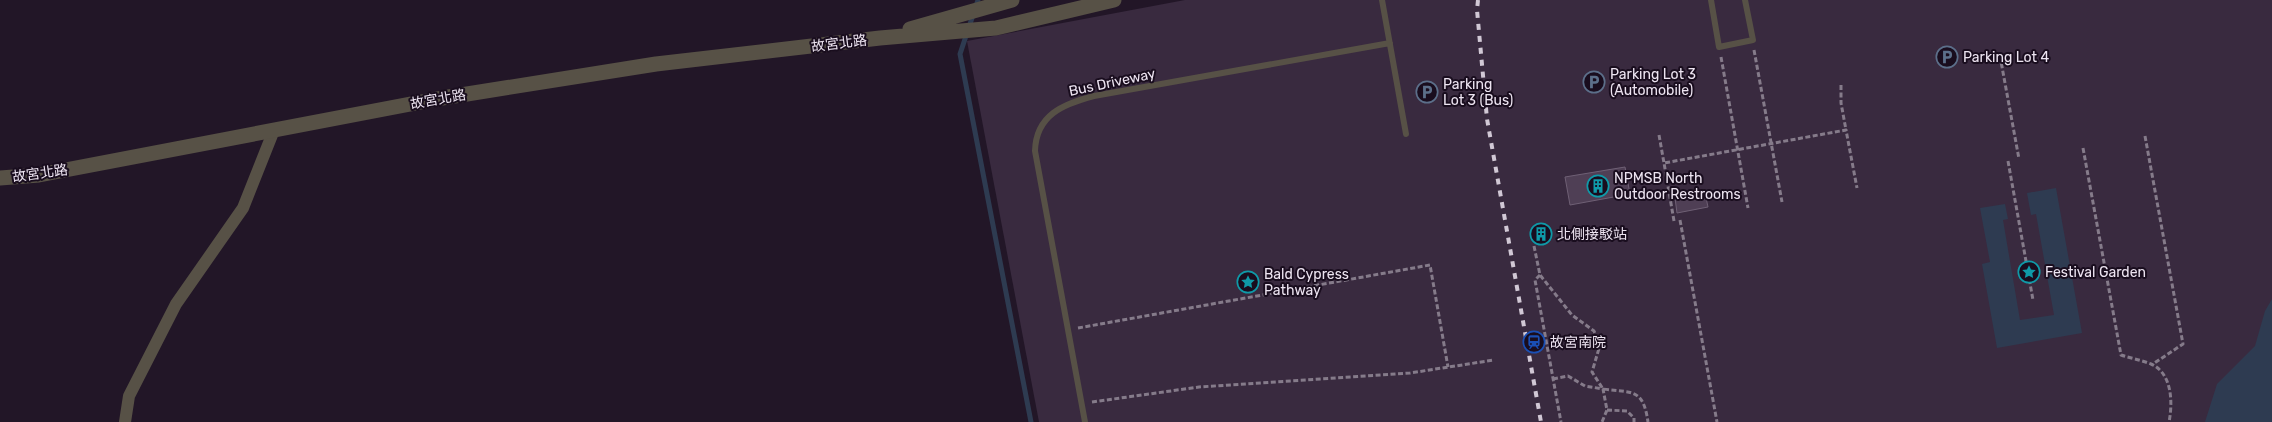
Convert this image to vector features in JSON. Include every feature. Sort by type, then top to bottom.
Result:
[{"type":"street","name":"故宮北路","points":[[880,38],[1012,0]]},
{"type":"street","name":"故宮北路","points":[[0,178],[39,175],[442,98],[656,64],[880,38],[996,28],[1114,0]]},
{"type":"street","points":[[125,422],[129,396],[137,380],[176,304],[243,208],[274,130]]},
{"type":"lane","points":[[1382,0],[1406,134]]},
{"type":"lane","points":[[1711,0],[1719,46],[1753,40],[1745,0]]},
{"type":"lane","name":"Bus Driveway","points":[[1085,422],[1035,151],[1036,138],[1044,123],[1054,112],[1070,102],[1094,96],[1390,43]]},
{"type":"path","points":[[1753,40],[1782,202]]},
{"type":"path","points":[[1719,46],[1748,208]]},
{"type":"path","points":[[2000,56],[2019,159]]},
{"type":"path","points":[[1841,85],[1841,103],[1857,188]]},
{"type":"path","points":[[1664,163],[1846,130]]},
{"type":"path","points":[[1659,135],[1674,221]]},
{"type":"path","points":[[2145,136],[2182,344],[2153,364]]},
{"type":"path","points":[[2083,148],[2121,355],[2153,364],[2168,381],[2172,406],[2169,422]]},
{"type":"path","points":[[2008,161],[2033,300]]},
{"type":"path","points":[[1680,220],[1717,422]]},
{"type":"path","points":[[1534,246],[1540,276],[1572,315],[1594,331],[1600,345],[1592,372],[1603,389],[1607,410],[1602,422]]},
{"type":"path","points":[[1068,330],[1430,265],[1448,367]]},
{"type":"path","points":[[1540,276],[1535,280],[1560,422]]},
{"type":"path","points":[[1081,404],[1199,387],[1410,373],[1494,360]]},
{"type":"path","points":[[1553,379],[1568,376],[1585,386],[1635,393],[1645,403],[1648,422]]},
{"type":"path","points":[[1607,410],[1627,411],[1634,418],[1634,422]]},
{"type":"shaded area","points":[[1185,0],[2272,0],[2272,422],[1039,422],[967,41]]},
{"type":"water","points":[[2056,188],[2082,333],[1997,348],[1982,264],[1990,262],[1980,208],[2005,204],[2008,219],[2003,220],[2020,320],[2054,315],[2036,214],[2031,215],[2027,193]]},
{"type":"water","points":[[2272,299],[2272,422],[2205,422],[2217,384],[2255,346],[2265,311]]},
{"type":"building","name":"NPMSB North Outdoor Restrooms","points":[[1625,167],[1630,194],[1570,205],[1565,177]]},
{"type":"building","points":[[1705,193],[1708,207],[1677,213],[1675,198]]},
{"type":"waterway","points":[[978,0],[960,54],[1031,422]]},
{"type":"railway","points":[[1478,0],[1477,10],[1487,119],[1541,422]]},
{"type":"place","name":"Parking Lot 4","points":[[1947,57]]},
{"type":"place","name":"Parking Lot 3 (Automobile)","points":[[1594,82]]},
{"type":"place","name":"Parking Lot 3 (Bus)","points":[[1427,92]]},
{"type":"place","name":"NPMSB North Outdoor Restrooms","points":[[1598,186]]},
{"type":"place","name":"北側接駁站","points":[[1541,234]]},
{"type":"place","name":"Festival Garden","points":[[2029,272]]},
{"type":"place","name":"Bald Cypress Pathway","points":[[1248,282]]},
{"type":"place","name":"故宮南院","points":[[1534,342]]}]
